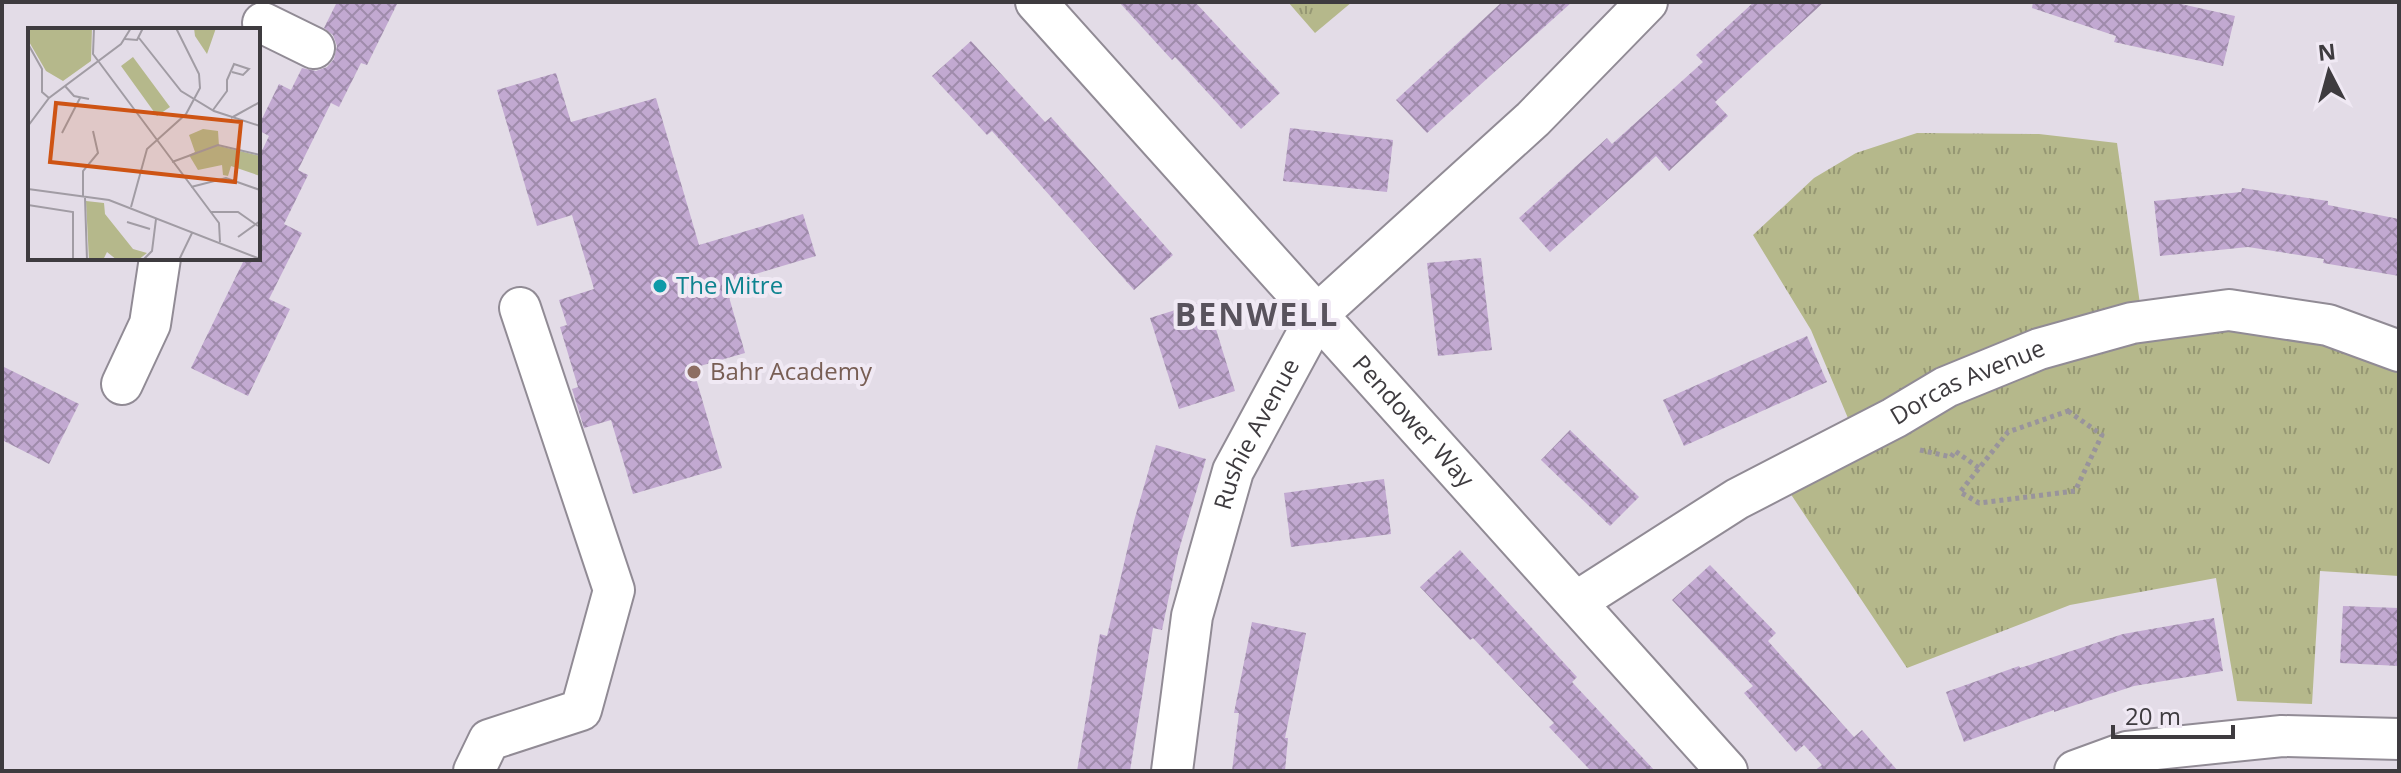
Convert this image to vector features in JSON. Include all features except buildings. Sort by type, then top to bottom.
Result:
[{"type":"street","name":"Rushie Avenue","points":[[1172,771],[1192,616],[1233,471],[1318,314],[1533,119],[1647,2]]},
{"type":"street","name":"Pendower Way","points":[[1044,5],[1727,771]]},
{"type":"street","points":[[264,21],[314,48]]},
{"type":"street","points":[[122,384],[150,324],[160,260]]},
{"type":"street","points":[[474,771],[489,740],[581,710],[614,590],[520,308]]},
{"type":"street","name":"Dorcas Avenue","points":[[1576,602],[1737,499],[1885,423],[1946,387],[2026,354],[2132,323],[2229,310],[2328,325],[2399,351]]},
{"type":"street","points":[[2075,771],[2127,752],[2282,736],[2399,739]]},
{"type":"path","points":[[2068,411],[2102,435],[2075,491],[1979,503],[1960,492],[1979,468],[2008,432],[2068,411]]},
{"type":"path","points":[[1885,423],[1895,444],[1951,457],[1955,451],[1979,468]]},
{"type":"green space","points":[[1288,2],[1352,2],[1315,33]]},
{"type":"green space","points":[[1917,133],[2039,134],[2117,143],[2144,332],[2225,317],[2399,359],[2399,576],[2320,571],[2312,704],[2237,701],[2216,578],[2070,605],[1907,668],[1784,484],[1858,442],[1811,330],[1753,235],[1814,178],[1856,153]]},
{"type":"place","name":"The Mitre","points":[[660,286]]},
{"type":"place","name":"Bahr Academy","points":[[694,372]]},
{"type":"district","name":"BENWELL","points":[[1257,315]]}]
